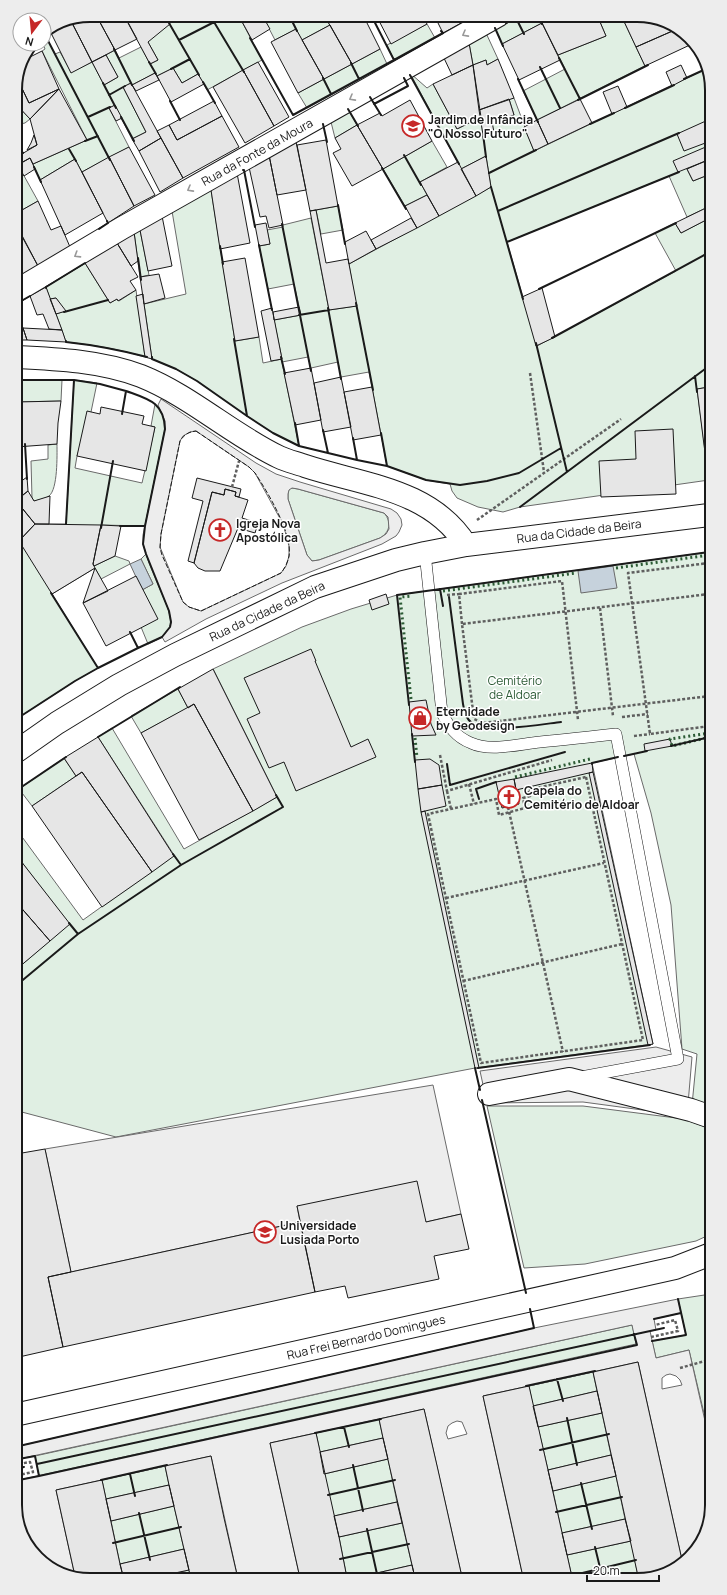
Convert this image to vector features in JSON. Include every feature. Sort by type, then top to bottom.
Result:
[{"type":"street","name":"Rua da Fonte da Moura","points":[[22,287],[122,228],[487,22]]},
{"type":"street","points":[[22,357],[68,360],[121,370],[141,377],[183,396],[235,432],[280,458],[322,472],[398,492],[428,507],[462,539]]},
{"type":"street","name":"Rua da Cidade da Beira","points":[[22,748],[57,723],[120,685],[202,641],[315,587],[396,560],[425,553],[462,539],[705,515]]},
{"type":"street","points":[[489,1094],[569,1079],[692,1110],[705,1115]]},
{"type":"street","name":"Rua Frei Bernardo Domingues","points":[[22,1413],[675,1268],[705,1256]]},
{"type":"lane","points":[[425,553],[442,713],[449,727],[459,736],[471,743],[483,747],[616,734],[678,1059],[569,1079]]},
{"type":"path","points":[[530,373],[544,472]]},
{"type":"path","points":[[462,539],[544,472],[621,419]]},
{"type":"path","points":[[232,487],[239,460]]},
{"type":"path","points":[[705,563],[628,573],[650,734],[705,727]]},
{"type":"path","points":[[578,722],[577,712],[566,612],[562,581],[459,594],[474,718],[483,723],[577,712],[646,704],[705,697]]},
{"type":"path","points":[[462,624],[705,594]]},
{"type":"path","points":[[600,607],[613,718],[648,714]]},
{"type":"path","points":[[440,754],[451,809]]},
{"type":"path","points":[[447,791],[558,759]]},
{"type":"path","points":[[586,777],[643,1040],[481,1063],[428,814],[451,809],[496,799],[499,815],[510,813],[525,808],[523,798],[530,796],[528,790],[586,777]]},
{"type":"path","points":[[469,784],[474,804]]},
{"type":"path","points":[[508,807],[564,1055]]},
{"type":"path","points":[[446,898],[604,863]]},
{"type":"path","points":[[463,981],[622,944]]},
{"type":"path","points":[[651,1337],[678,1332],[675,1320],[655,1325]]},
{"type":"path","points":[[680,1368],[705,1361]]},
{"type":"path","points":[[22,1463],[30,1462],[33,1472],[22,1474]]},
{"type":"green space","points":[[161,22],[242,22],[262,60],[207,90],[198,74],[182,83],[173,68],[157,76],[155,73],[132,85],[131,83],[123,87],[146,132],[132,139],[115,106],[109,108],[129,147],[82,172],[75,159],[40,180],[33,164],[87,140],[43,52],[52,52],[52,48],[55,54],[60,52],[71,72],[92,62],[104,85],[118,77],[106,55],[115,50],[119,58],[141,47],[150,64],[158,60],[148,42]]},
{"type":"green space","points":[[266,22],[328,22],[330,25],[302,40],[296,29],[275,40]]},
{"type":"green space","points":[[507,22],[542,23],[502,44],[495,28]]},
{"type":"green space","points":[[600,22],[624,22],[645,66],[537,120],[523,91],[565,69],[558,55],[606,36]]},
{"type":"green space","points":[[427,24],[435,38],[394,60],[387,45]]},
{"type":"green space","points":[[486,33],[498,59],[487,65],[486,60],[473,65],[469,43]]},
{"type":"green space","points":[[380,49],[387,64],[307,108],[298,93]]},
{"type":"green space","points":[[702,71],[705,90],[705,161],[687,169],[693,181],[705,176],[705,208],[687,217],[669,176],[507,242],[537,346],[676,271],[655,233],[675,223],[681,233],[705,221],[705,388],[697,389],[705,450],[705,481],[520,507],[503,512],[478,507],[457,498],[452,491],[450,484],[426,480],[387,466],[369,372],[341,377],[338,362],[311,368],[308,357],[282,362],[299,446],[273,433],[197,381],[176,369],[152,359],[144,304],[186,294],[172,211],[211,190],[235,341],[259,337],[263,363],[282,359],[274,320],[301,315],[294,284],[268,289],[259,246],[270,244],[267,230],[283,227],[283,225],[311,218],[329,310],[356,306],[349,264],[491,187],[486,156],[461,169],[410,73],[427,88],[433,84],[457,129],[481,117],[492,122],[514,115],[509,99],[514,98],[534,151]]},
{"type":"green space","points":[[348,109],[357,125],[335,138],[330,118]]},
{"type":"green space","points":[[22,110],[30,119],[22,124]]},
{"type":"green space","points":[[432,141],[447,167],[420,182],[427,195],[405,206],[383,169]]},
{"type":"green space","points":[[22,172],[38,201],[22,210]]},
{"type":"green space","points":[[338,206],[343,230],[321,234],[316,210]]},
{"type":"green space","points":[[140,230],[149,275],[140,277],[134,232]]},
{"type":"green space","points":[[85,263],[110,303],[117,299],[119,301],[136,290],[145,357],[86,344],[66,342],[56,314],[65,311],[56,298],[50,299],[46,287]]},
{"type":"green space","points":[[22,380],[62,380],[61,401],[22,402]]},
{"type":"green space","points":[[74,380],[97,383],[91,412],[77,456],[75,468],[142,483],[155,427],[151,426],[155,404],[163,415],[165,429],[145,526],[101,525],[93,564],[94,566],[115,556],[129,561],[130,564],[101,579],[95,568],[52,594],[98,668],[22,715],[22,538],[35,524],[66,524]]},
{"type":"green space","points":[[57,444],[56,472],[52,492],[46,498],[34,501],[32,498],[31,461],[48,459],[48,445]]},
{"type":"green space","points":[[292,488],[384,513],[387,516],[389,523],[388,530],[380,538],[319,560],[312,561],[307,555],[288,499],[289,489]]},
{"type":"green space","name":"Cemitério de Aldoar","points":[[705,553],[705,1109],[692,1105],[697,1054],[682,1049],[671,905],[651,813],[634,754],[592,763],[653,1044],[475,1068],[116,1137],[22,1112],[22,965],[69,924],[22,863],[22,837],[83,920],[174,855],[98,737],[112,728],[184,849],[277,797],[213,669],[302,627],[351,609],[397,595]]},
{"type":"green space","points":[[146,554],[166,602],[171,621],[170,627],[166,633],[148,644],[141,627],[142,590],[153,584],[141,559]]},
{"type":"green space","points":[[178,689],[188,708],[141,733],[131,716]]},
{"type":"green space","points":[[64,758],[76,776],[32,806],[22,793],[22,787]]},
{"type":"green space","points":[[487,1106],[583,1106],[684,1119],[705,1127],[705,1237],[696,1241],[585,1264],[524,1268]]},
{"type":"green space","points":[[705,1295],[705,1417],[689,1350],[656,1358],[652,1341],[686,1335],[678,1299]]},
{"type":"green space","points":[[632,1325],[637,1345],[39,1476],[35,1456]]},
{"type":"green space","points":[[593,1372],[597,1391],[533,1406],[529,1386]]},
{"type":"green space","points":[[602,1413],[611,1455],[548,1470],[538,1427]]},
{"type":"green space","points":[[379,1419],[383,1438],[320,1452],[316,1433]]},
{"type":"green space","points":[[388,1459],[397,1502],[334,1516],[324,1474]]},
{"type":"green space","points":[[165,1466],[169,1485],[106,1499],[102,1480]]},
{"type":"green space","points":[[616,1476],[625,1519],[562,1533],[553,1491]]},
{"type":"green space","points":[[174,1506],[184,1549],[120,1564],[111,1521]]},
{"type":"green space","points":[[402,1523],[412,1565],[377,1573],[346,1573],[339,1537]]},
{"type":"green space","points":[[631,1541],[637,1573],[571,1573],[567,1555]]},
{"type":"green space","points":[[189,1570],[190,1573],[175,1573]]},
{"type":"shaded area","points":[[161,399],[256,463],[276,474],[391,509],[397,513],[401,519],[402,525],[399,532],[396,536],[382,544],[282,583],[206,619],[165,642],[162,637],[170,627],[171,622],[169,611],[149,563],[143,544],[143,535],[165,429],[165,421],[158,405]],"holes":[[[196,431],[249,467],[255,473],[283,524],[289,546],[289,556],[286,566],[281,573],[201,611],[189,607],[183,602],[160,547],[161,534],[180,441],[183,436],[190,432]],[[292,488],[384,513],[388,517],[389,529],[386,534],[380,538],[319,560],[312,561],[307,555],[288,499],[289,490]]]},
{"type":"shaded area","points":[[141,559],[153,584],[142,590],[130,564]]},
{"type":"shaded area","points":[[613,566],[617,588],[581,593],[578,571]]},
{"type":"shaded area","points":[[656,1047],[692,1057],[687,1116],[583,1102],[487,1103],[480,1071]]},
{"type":"shaded area","points":[[433,1085],[461,1214],[426,1222],[297,1206],[300,1222],[71,1272],[45,1149]]},
{"type":"shaded area","points":[[678,1299],[681,1313],[654,1319],[656,1330],[650,1331],[656,1358],[689,1350],[705,1421],[704,1518],[698,1535],[681,1556],[638,1362],[483,1396],[522,1573],[461,1573],[424,1409],[270,1443],[299,1573],[237,1573],[211,1456],[56,1490],[74,1571],[60,1566],[42,1553],[29,1535],[23,1518],[22,1479],[636,1344],[632,1325],[22,1458],[22,1445],[534,1328]],"holes":[[[670,1374],[676,1376],[682,1385],[662,1389],[662,1378]],[[457,1421],[462,1422],[467,1434],[448,1439],[446,1433],[448,1426]]]},
{"type":"building","points":[[100,22],[115,50],[92,62],[73,24]]},
{"type":"building","points":[[100,22],[128,22],[137,39],[115,50]]},
{"type":"building","points":[[169,22],[170,24],[148,42],[158,60],[150,64],[128,23]]},
{"type":"building","points":[[242,22],[266,22],[270,29],[252,40]]},
{"type":"building","points":[[328,22],[366,22],[380,49],[352,64]]},
{"type":"building","points":[[380,22],[426,22],[427,24],[391,44]]},
{"type":"building","points":[[438,22],[463,22],[443,33]]},
{"type":"building","points":[[600,22],[606,36],[558,55],[542,23]]},
{"type":"building","points":[[624,22],[650,23],[671,32],[636,47]]},
{"type":"building","points":[[542,23],[560,60],[519,80],[502,44]]},
{"type":"building","points":[[73,24],[92,62],[71,73],[52,34],[64,27]]},
{"type":"building","points":[[330,25],[352,64],[324,79],[302,40]]},
{"type":"building","points":[[296,29],[324,79],[298,93],[271,42]]},
{"type":"building","points":[[671,32],[688,46],[645,66],[636,47]]},
{"type":"building","points":[[469,43],[473,65],[452,75],[443,56]]},
{"type":"building","points":[[42,52],[59,89],[29,103],[22,86],[24,73],[31,56]]},
{"type":"building","points":[[106,55],[118,77],[104,85],[92,62]]},
{"type":"building","points":[[498,59],[514,98],[479,110],[473,65],[486,60],[487,65]]},
{"type":"building","points":[[258,62],[289,117],[274,126],[243,70]]},
{"type":"building","points":[[473,65],[481,117],[457,129],[433,84]]},
{"type":"building","points":[[681,65],[687,78],[672,86],[666,72]]},
{"type":"building","points":[[173,68],[182,83],[198,74],[204,84],[171,102],[157,76]]},
{"type":"building","points":[[243,70],[274,126],[245,143],[213,87]]},
{"type":"building","points":[[155,73],[159,80],[136,91],[132,85]]},
{"type":"building","points":[[131,83],[161,138],[139,151],[132,139],[146,132],[123,87]]},
{"type":"building","points":[[618,86],[627,107],[612,114],[603,92]]},
{"type":"building","points":[[22,88],[29,103],[59,89],[30,119],[22,110]]},
{"type":"building","points":[[59,89],[87,140],[33,164],[30,158],[22,162],[22,154],[37,145],[30,119]]},
{"type":"building","points":[[509,99],[514,115],[492,122],[494,132],[483,135],[479,110]]},
{"type":"building","points":[[580,99],[592,123],[548,144],[537,120]]},
{"type":"building","points":[[410,100],[432,141],[383,169],[357,125],[380,113],[382,116]]},
{"type":"building","points":[[214,101],[222,116],[177,140],[169,125]]},
{"type":"building","points":[[115,105],[122,118],[116,121],[109,108]]},
{"type":"building","points":[[222,116],[239,147],[183,178],[157,131],[169,125],[177,140]]},
{"type":"building","points":[[537,120],[548,144],[534,151],[524,127]]},
{"type":"building","points":[[705,121],[705,143],[684,151],[677,134]]},
{"type":"building","points":[[357,125],[383,169],[352,186],[333,153],[341,149],[335,138]]},
{"type":"building","points":[[34,135],[37,145],[27,150],[31,143]]},
{"type":"building","points":[[295,137],[306,190],[277,195],[269,155]]},
{"type":"building","points":[[161,138],[183,178],[160,192],[139,151]]},
{"type":"building","points":[[326,140],[338,206],[310,211],[297,145]]},
{"type":"building","points":[[129,147],[155,195],[134,206],[109,157]]},
{"type":"building","points":[[705,147],[705,161],[678,172],[673,161]]},
{"type":"building","points":[[269,155],[283,225],[269,228],[266,216],[260,217],[249,167]]},
{"type":"building","points":[[486,156],[491,187],[476,196],[461,169]]},
{"type":"building","points":[[109,157],[134,206],[108,223],[82,172]]},
{"type":"building","points":[[30,158],[35,169],[24,176],[22,172],[22,163]]},
{"type":"building","points":[[75,159],[103,213],[65,235],[40,180]]},
{"type":"building","points":[[705,161],[705,176],[693,181],[687,169]]},
{"type":"building","points":[[458,162],[476,196],[439,216],[420,182]]},
{"type":"building","points":[[237,173],[250,243],[220,249],[211,190]]},
{"type":"building","points":[[427,195],[439,216],[417,228],[405,206]]},
{"type":"building","points":[[38,201],[51,230],[61,226],[70,247],[38,266],[22,235],[22,210]]},
{"type":"building","points":[[705,208],[705,221],[681,233],[675,223]]},
{"type":"building","points":[[316,210],[326,263],[348,259],[357,306],[329,310],[310,211]]},
{"type":"building","points":[[162,216],[172,266],[148,271],[140,230]]},
{"type":"building","points":[[411,218],[417,228],[376,249],[371,240]]},
{"type":"building","points":[[266,223],[270,244],[259,246],[255,225]]},
{"type":"building","points":[[366,231],[376,249],[349,264],[345,242]]},
{"type":"building","points":[[134,232],[138,261],[131,266],[117,243]]},
{"type":"building","points":[[22,237],[38,266],[22,275]]},
{"type":"building","points":[[117,243],[138,277],[130,281],[136,290],[118,301],[117,299],[110,303],[85,263]]},
{"type":"building","points":[[245,258],[259,337],[235,341],[222,262]]},
{"type":"building","points":[[159,274],[165,298],[144,304],[140,277]]},
{"type":"building","points":[[46,287],[62,330],[49,329],[43,314],[37,315],[30,296]]},
{"type":"building","points":[[542,288],[555,337],[536,346],[522,297]]},
{"type":"building","points":[[143,294],[152,359],[145,357],[136,296]]},
{"type":"building","points":[[56,298],[66,311],[56,314],[50,299]]},
{"type":"building","points":[[299,307],[301,315],[274,320],[273,312]]},
{"type":"building","points":[[272,308],[282,359],[271,361],[261,311]]},
{"type":"building","points":[[22,325],[23,328],[27,340],[22,340]]},
{"type":"building","points":[[23,328],[62,330],[66,342],[27,340]]},
{"type":"building","points":[[311,368],[321,420],[295,425],[284,373]]},
{"type":"building","points":[[341,377],[351,427],[323,432],[314,383]]},
{"type":"building","points":[[372,387],[381,435],[353,440],[344,392]]},
{"type":"building","points":[[705,388],[704,445],[697,389]]},
{"type":"building","points":[[61,401],[57,444],[22,447],[22,402]]},
{"type":"building","points":[[101,407],[144,416],[142,424],[155,427],[146,471],[77,456],[87,411],[100,414]]},
{"type":"building","points":[[673,429],[676,494],[601,497],[599,461],[636,459],[635,431]]},
{"type":"building","points":[[27,477],[28,491],[22,496],[22,481]]},
{"type":"building","points":[[197,478],[241,489],[239,497],[235,496],[236,492],[225,489],[224,495],[212,492],[194,563],[188,561],[203,501],[192,498]]},
{"type":"building","name":"Igreja Nova Apostólica","points":[[225,489],[236,492],[235,496],[248,500],[242,518],[258,523],[255,533],[238,528],[220,571],[205,571],[198,568],[194,563],[212,492],[224,495]]},
{"type":"building","points":[[28,491],[34,501],[50,496],[49,524],[35,524],[22,508],[22,496]]},
{"type":"building","points":[[23,509],[35,524],[22,538]]},
{"type":"building","points":[[35,524],[101,525],[93,564],[95,568],[52,594],[22,546],[22,538]]},
{"type":"building","points":[[101,525],[121,526],[115,556],[94,566],[93,564]]},
{"type":"building","points":[[95,568],[108,591],[83,603]]},
{"type":"building","points":[[136,576],[158,619],[106,646],[83,603]]},
{"type":"building","points":[[386,594],[389,604],[372,610],[369,600]]},
{"type":"building","points":[[311,649],[351,747],[368,739],[376,757],[296,791],[284,762],[269,768],[247,719],[260,713],[244,678]]},
{"type":"building","points":[[213,669],[277,797],[253,811],[194,704],[188,708],[178,689]]},
{"type":"building","name":"Eternidade by Geodesign","points":[[426,700],[431,724],[436,735],[412,736],[409,702]]},
{"type":"building","points":[[194,704],[253,811],[199,840],[141,733]]},
{"type":"building","points":[[98,737],[174,856],[152,872],[82,772],[76,776],[64,758]]},
{"type":"building","points":[[670,739],[672,746],[645,751],[644,744]]},
{"type":"building","points":[[430,759],[439,765],[442,785],[418,789],[415,760]]},
{"type":"building","points":[[592,763],[593,772],[516,790],[514,779]]},
{"type":"building","points":[[82,772],[152,872],[102,907],[32,806]]},
{"type":"building","points":[[593,772],[653,1044],[648,1045],[589,773]]},
{"type":"building","name":"Capela do Cemitério de Aldoar","points":[[514,779],[519,804],[502,808],[496,782]]},
{"type":"building","points":[[442,785],[446,806],[421,812],[418,789]]},
{"type":"building","points":[[425,811],[479,1068],[475,1068],[421,812]]},
{"type":"building","points":[[22,862],[70,924],[50,941],[22,909]]},
{"type":"building","points":[[22,909],[50,941],[22,965]]},
{"type":"building","points":[[45,1149],[71,1272],[48,1277],[63,1347],[22,1356],[22,1153]]},
{"type":"building","points":[[417,1181],[426,1222],[461,1214],[469,1249],[434,1256],[439,1279],[348,1298],[345,1286],[315,1292],[297,1206]]},
{"type":"building","points":[[300,1222],[315,1292],[63,1347],[48,1277]]},
{"type":"building","points":[[638,1362],[681,1556],[667,1566],[650,1572],[637,1573],[593,1372]]},
{"type":"building","points":[[529,1386],[571,1573],[522,1573],[483,1396]]},
{"type":"building","points":[[597,1391],[602,1413],[538,1427],[533,1406]]},
{"type":"building","points":[[424,1409],[461,1573],[414,1573],[379,1419]]},
{"type":"building","points":[[316,1433],[346,1573],[299,1573],[270,1443]]},
{"type":"building","points":[[383,1438],[388,1459],[324,1474],[320,1452]]},
{"type":"building","points":[[611,1455],[616,1476],[553,1491],[548,1470]]},
{"type":"building","points":[[211,1456],[237,1573],[190,1573],[165,1466]]},
{"type":"building","points":[[102,1480],[122,1573],[86,1573],[74,1571],[56,1490]]},
{"type":"building","points":[[169,1485],[174,1506],[111,1521],[106,1499]]},
{"type":"building","points":[[397,1502],[402,1523],[339,1537],[334,1516]]},
{"type":"building","points":[[625,1519],[631,1541],[567,1555],[562,1533]]},
{"type":"building","points":[[184,1549],[189,1570],[175,1573],[122,1573],[120,1564]]},
{"type":"building","points":[[412,1565],[414,1573],[377,1573]]},
{"type":"hedge","points":[[616,568],[705,556]]},
{"type":"hedge","points":[[443,591],[576,573]]},
{"type":"hedge","points":[[411,699],[400,597],[412,596]]},
{"type":"hedge","points":[[705,734],[670,739],[672,746],[705,738]]},
{"type":"hedge","points":[[415,738],[417,758]]},
{"type":"hedge","points":[[515,777],[590,759]]},
{"type":"fence","points":[[196,431],[249,467],[255,473],[278,513],[287,536],[289,547],[288,560],[281,573],[201,611],[189,607],[183,602],[160,548],[161,534],[180,441],[186,434],[196,431]]},
{"type":"wall","points":[[214,22],[244,72]]},
{"type":"wall","points":[[179,40],[214,22]]},
{"type":"wall","points":[[292,22],[297,31]]},
{"type":"wall","points":[[375,22],[394,60],[443,33],[441,31]]},
{"type":"wall","points":[[518,22],[524,34]]},
{"type":"wall","points":[[169,23],[199,75]]},
{"type":"wall","points":[[495,28],[503,46]]},
{"type":"wall","points":[[250,38],[293,115],[394,60]]},
{"type":"wall","points":[[52,48],[110,160]]},
{"type":"wall","points":[[114,49],[132,85]]},
{"type":"wall","points":[[559,58],[580,99]]},
{"type":"wall","points":[[171,69],[190,59]]},
{"type":"wall","points":[[149,62],[156,74]]},
{"type":"wall","points":[[351,63],[359,79]]},
{"type":"wall","points":[[578,100],[648,65]]},
{"type":"wall","points":[[540,67],[560,108]]},
{"type":"wall","points":[[684,79],[702,71]]},
{"type":"wall","points":[[410,75],[459,164]]},
{"type":"wall","points":[[323,78],[331,94]]},
{"type":"wall","points":[[374,104],[408,86],[404,78]]},
{"type":"wall","points":[[518,79],[538,122]]},
{"type":"wall","points":[[203,82],[215,103]]},
{"type":"wall","points":[[103,83],[116,108]]},
{"type":"wall","points":[[625,108],[674,85]]},
{"type":"wall","points":[[109,95],[125,86]]},
{"type":"wall","points":[[370,97],[381,115]]},
{"type":"wall","points":[[170,101],[180,120]]},
{"type":"wall","points":[[88,117],[110,107]]},
{"type":"wall","points":[[348,109],[358,126]]},
{"type":"wall","points":[[590,124],[614,113]]},
{"type":"wall","points":[[121,117],[134,141]]},
{"type":"wall","points":[[323,124],[327,142]]},
{"type":"wall","points":[[498,211],[679,133]]},
{"type":"wall","points":[[483,134],[486,157]]},
{"type":"wall","points":[[85,141],[98,136]]},
{"type":"wall","points":[[69,149],[76,161]]},
{"type":"wall","points":[[489,173],[536,150]]},
{"type":"wall","points":[[404,155],[421,185]]},
{"type":"wall","points":[[34,167],[41,182]]},
{"type":"wall","points":[[382,168],[406,209]]},
{"type":"wall","points":[[243,170],[255,227]]},
{"type":"wall","points":[[507,242],[679,172]]},
{"type":"wall","points":[[491,187],[523,299]]},
{"type":"wall","points":[[338,205],[345,244]]},
{"type":"wall","points":[[99,229],[108,223],[107,221]]},
{"type":"wall","points":[[539,289],[676,223]]},
{"type":"wall","points":[[282,224],[311,371]]},
{"type":"wall","points":[[259,245],[272,310]]},
{"type":"wall","points":[[220,246],[223,264]]},
{"type":"wall","points":[[552,338],[705,255]]},
{"type":"wall","points":[[138,258],[141,280]]},
{"type":"wall","points":[[46,288],[85,263]]},
{"type":"wall","points":[[22,301],[30,296]]},
{"type":"wall","points":[[64,312],[108,300]]},
{"type":"wall","points":[[356,303],[373,390]]},
{"type":"wall","points":[[328,308],[341,379]]},
{"type":"wall","points":[[299,315],[329,310]]},
{"type":"wall","points":[[234,339],[247,416]]},
{"type":"wall","points":[[66,341],[147,357]]},
{"type":"wall","points":[[536,343],[567,472]]},
{"type":"wall","points":[[152,357],[152,359],[176,369],[197,381],[273,433],[299,446]]},
{"type":"wall","points":[[281,357],[285,374]]},
{"type":"wall","points":[[520,507],[705,369]]},
{"type":"wall","points":[[695,376],[697,392]]},
{"type":"wall","points":[[22,380],[74,380],[66,524]]},
{"type":"wall","points":[[74,380],[100,384],[126,391],[122,414]]},
{"type":"wall","points":[[120,526],[145,526],[165,429],[162,413],[158,407],[148,399],[126,391]]},
{"type":"wall","points":[[295,423],[299,446],[328,453]]},
{"type":"wall","points":[[323,430],[328,453],[357,460]]},
{"type":"wall","points":[[381,433],[387,466]]},
{"type":"wall","points":[[353,438],[357,460],[387,466],[426,480],[460,485],[487,481],[519,473],[561,448]]},
{"type":"wall","points":[[25,444],[27,479]]},
{"type":"wall","points":[[101,528],[113,461]]},
{"type":"wall","points":[[130,632],[138,648],[162,637],[170,627],[171,622],[169,611],[143,544],[145,526]]},
{"type":"wall","points":[[409,705],[397,595],[705,553]]},
{"type":"wall","points":[[440,589],[443,606]]},
{"type":"wall","points":[[51,593],[98,668],[138,648]]},
{"type":"wall","points":[[449,597],[463,707],[468,719],[472,723],[489,728],[529,726],[561,722]]},
{"type":"wall","points":[[22,715],[98,668]]},
{"type":"wall","points":[[98,737],[180,687]]},
{"type":"wall","points":[[412,734],[415,762]]},
{"type":"wall","points":[[671,746],[705,738]]},
{"type":"wall","points":[[624,756],[647,751]]},
{"type":"wall","points":[[447,764],[450,785],[565,752]]},
{"type":"wall","points":[[22,787],[66,757]]},
{"type":"wall","points":[[592,764],[618,757]]},
{"type":"wall","points":[[479,799],[476,789],[496,782]]},
{"type":"wall","points":[[22,981],[78,934],[181,865],[283,807],[276,795]]},
{"type":"wall","points":[[173,854],[181,865]]},
{"type":"wall","points":[[69,923],[78,934]]},
{"type":"wall","points":[[478,1068],[650,1045]]},
{"type":"wall","points":[[475,1068],[480,1090]]},
{"type":"wall","points":[[482,1100],[526,1293]]},
{"type":"wall","points":[[652,1341],[686,1335],[678,1299]]},
{"type":"wall","points":[[22,1445],[534,1328],[530,1309]]},
{"type":"wall","points":[[654,1319],[681,1313]]},
{"type":"wall","points":[[37,1464],[664,1328]]},
{"type":"wall","points":[[39,1476],[637,1345],[634,1334]]},
{"type":"wall","points":[[526,1386],[595,1371]]},
{"type":"wall","points":[[557,1379],[563,1401]]},
{"type":"wall","points":[[567,1418],[577,1465]]},
{"type":"wall","points":[[315,1433],[381,1419]]},
{"type":"wall","points":[[344,1427],[349,1447]]},
{"type":"wall","points":[[540,1450],[609,1434]]},
{"type":"wall","points":[[22,1458],[35,1456],[39,1476],[22,1479]]},
{"type":"wall","points":[[101,1480],[167,1465]]},
{"type":"wall","points":[[353,1465],[363,1511]]},
{"type":"wall","points":[[130,1474],[135,1496]]},
{"type":"wall","points":[[328,1495],[395,1480]]},
{"type":"wall","points":[[581,1483],[592,1529]]},
{"type":"wall","points":[[556,1512],[622,1497]]},
{"type":"wall","points":[[139,1513],[150,1560]]},
{"type":"wall","points":[[113,1543],[181,1527]]},
{"type":"wall","points":[[367,1529],[377,1573]]},
{"type":"wall","points":[[340,1559],[409,1544]]},
{"type":"wall","points":[[595,1547],[601,1573]]},
{"type":"wall","points":[[582,1573],[636,1560]]},
{"type":"place","name":"Jardim de Infância \"O Nosso Futuro\"","points":[[413,126]]},
{"type":"place","name":"Igreja Nova Apostólica","points":[[220,530]]},
{"type":"place","name":"Eternidade by Geodesign","points":[[420,718]]},
{"type":"place","name":"Capela do Cemitério de Aldoar","points":[[509,797]]},
{"type":"place","name":"Universidade Lusiada Porto","points":[[265,1232]]}]
